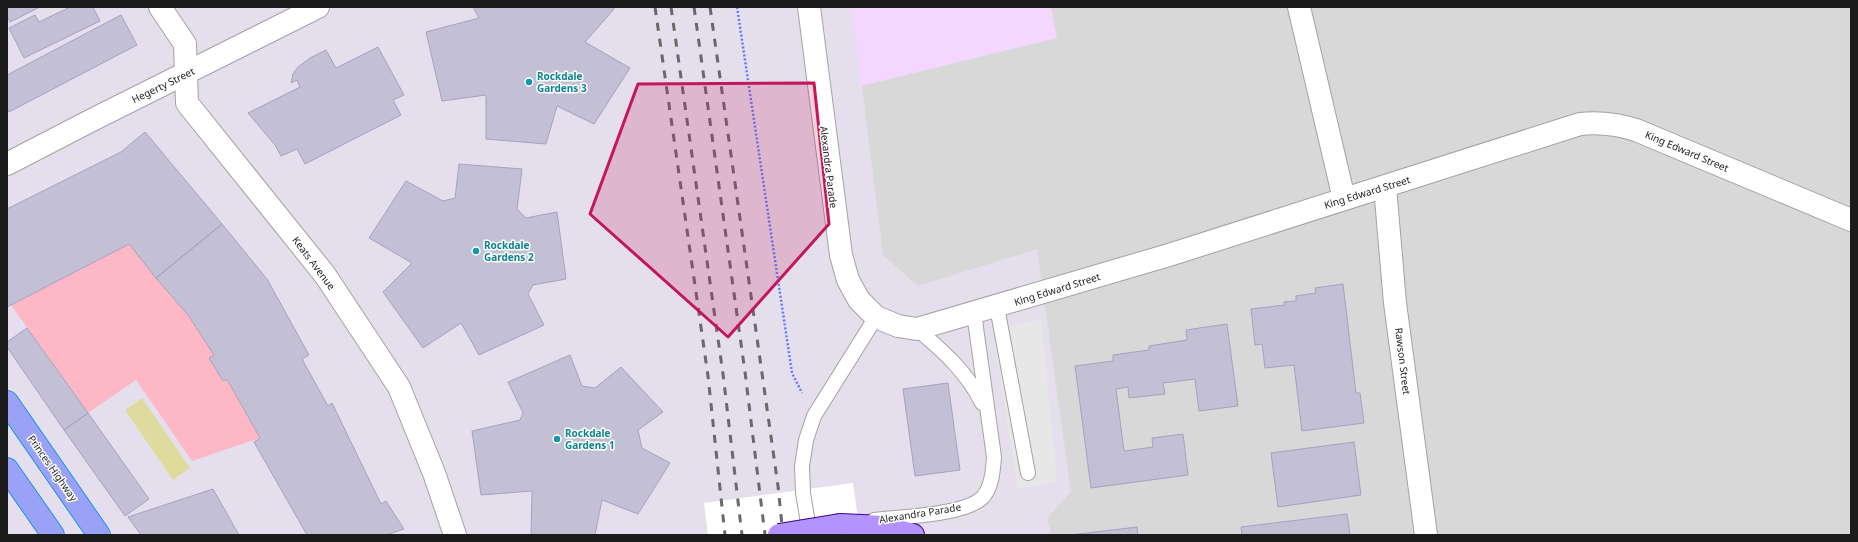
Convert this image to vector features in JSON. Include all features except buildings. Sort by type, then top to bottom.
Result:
[{"type":"highway","name":"Princes Highway","points":[[7,402],[99,535]]},
{"type":"highway","points":[[7,469],[53,535]]},
{"type":"main road","points":[[779,535],[840,525],[884,527],[913,535]]},
{"type":"street","name":"Keats Avenue","points":[[160,7],[185,44],[187,103],[325,275],[399,387],[434,473],[454,535]]},
{"type":"street","name":"Hegerty Street","points":[[7,164],[318,7]]},
{"type":"street","name":"Alexandra Parade","points":[[809,7],[841,255],[848,280],[859,300],[876,316]]},
{"type":"street","points":[[1299,7],[1344,199]]},
{"type":"street","name":"King Edward Street","points":[[876,316],[898,326],[917,329],[997,307],[1169,255],[1580,124],[1617,124],[1636,130],[1851,220]]},
{"type":"street","name":"Rawson Street","points":[[1385,187],[1396,303],[1426,535]]},
{"type":"lane","points":[[997,307],[1028,473]]},
{"type":"lane","name":"Alexandra Parade","points":[[840,525],[955,510],[972,504],[982,497],[988,488],[993,473],[994,457],[974,313]]},
{"type":"lane","points":[[810,535],[803,492],[802,466],[806,440],[814,416],[876,316]]},
{"type":"lane","name":"Alexandra Parade","points":[[917,329],[962,370],[974,387],[987,412]]},
{"type":"path","points":[[737,7],[792,373],[814,416]]},
{"type":"highlighted area","points":[[814,83],[829,224],[728,337],[590,214],[638,84]]},
{"type":"shaded area","points":[[852,7],[1851,7],[1851,535],[1051,535],[1047,518],[1071,492],[1037,249],[918,286],[883,255]]},
{"type":"shaded area","points":[[852,7],[1051,7],[1057,38],[861,86]]},
{"type":"shaded area","points":[[129,244],[188,315],[214,355],[209,358],[223,381],[227,379],[260,438],[192,461],[136,380],[88,413],[11,305]]},
{"type":"shaded area","points":[[1041,319],[1057,482],[1018,489],[993,331]]},
{"type":"shaded area","points":[[142,398],[190,468],[173,480],[125,410]]},
{"type":"pier","points":[[853,483],[860,535],[708,535],[704,503]]},
{"type":"railway","points":[[655,7],[708,376],[725,535]]},
{"type":"railway","points":[[671,7],[723,374],[742,535]]},
{"type":"railway","points":[[694,7],[745,372],[765,535]]},
{"type":"railway","points":[[710,7],[778,486],[783,535]]},
{"type":"place","name":"Rockdale Gardens 3","points":[[529,82]]},
{"type":"place","name":"Rockdale Gardens 2","points":[[476,251]]},
{"type":"place","name":"Rockdale Gardens 1","points":[[557,439]]}]
